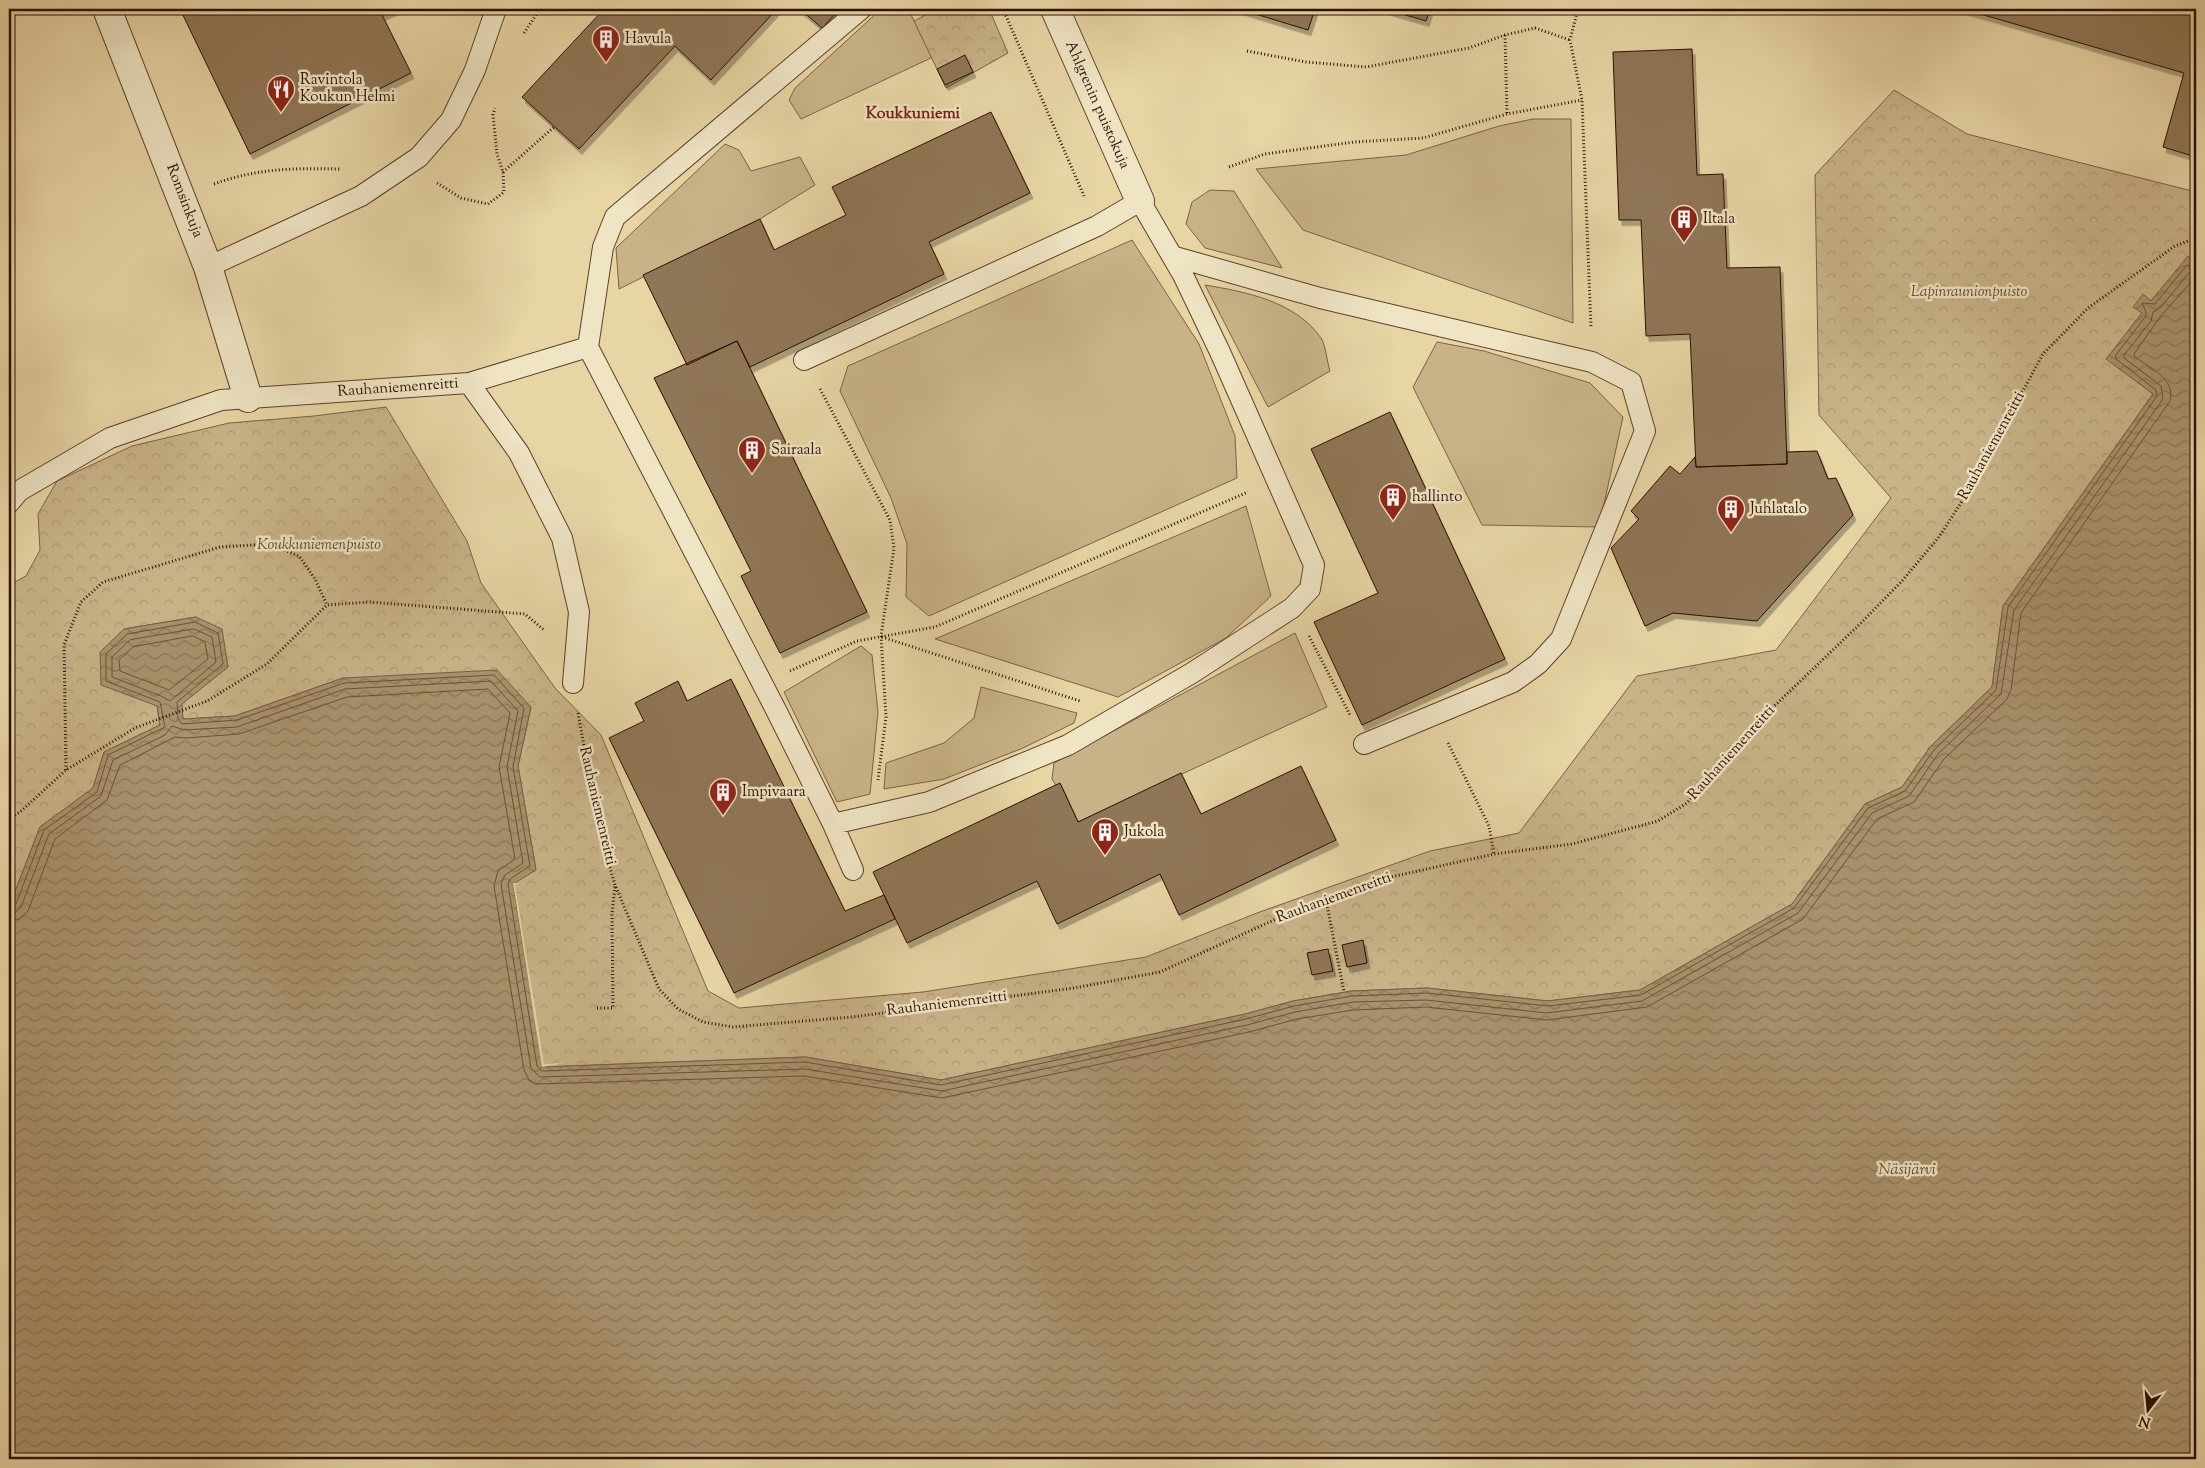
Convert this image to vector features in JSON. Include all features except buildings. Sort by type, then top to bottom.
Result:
[{"type":"street","name":"Romsinkuja","points":[[107,9],[208,267],[248,398]]},
{"type":"street","name":"Ahlgrenin puistokuja","points":[[1055,9],[1140,201]]},
{"type":"lane","points":[[208,267],[361,196],[420,157],[451,120],[475,70],[496,9]]},
{"type":"lane","points":[[853,870],[833,824],[762,683],[588,347],[603,247],[615,217],[860,9]]},
{"type":"lane","points":[[804,360],[1098,226],[1140,201],[1172,256],[1220,352],[1314,565],[1310,589],[1294,606],[1192,673],[1068,745],[929,802],[833,824]]},
{"type":"lane","points":[[1172,256],[1320,298],[1592,362],[1630,382],[1645,431],[1561,639],[1538,664],[1514,682],[1364,744]]},
{"type":"lane","points":[[469,383],[588,347]]},
{"type":"lane","name":"Rauhaniemenreitti","points":[[9,503],[19,491],[110,438],[221,400],[469,383],[519,453],[562,538],[580,612],[573,683]]},
{"type":"path","points":[[1003,9],[1098,226]]},
{"type":"path","points":[[1578,9],[1570,40],[1582,100],[1592,362]]},
{"type":"path","points":[[1247,51],[1306,62],[1366,67],[1469,48],[1505,35],[1535,28],[1570,40]]},
{"type":"path","points":[[1505,35],[1507,114]]},
{"type":"path","points":[[1229,167],[1265,154],[1354,142],[1423,138],[1507,114],[1582,100]]},
{"type":"path","points":[[504,172],[554,126]]},
{"type":"path","name":"Rauhaniemenreitti","points":[[573,683],[600,834],[615,885],[659,989],[678,1009],[703,1022],[733,1027],[852,1017],[1074,988],[1160,972],[1255,928],[1391,877],[1494,854],[1572,844],[1658,821],[1687,804],[1769,711],[1888,595],[1939,537],[1966,495],[2043,354],[2088,308],[2175,246],[2196,238]]},
{"type":"path","points":[[804,360],[890,520],[894,548],[881,636],[886,717],[871,815]]},
{"type":"path","points":[[762,683],[857,641],[935,627],[1277,480]]},
{"type":"path","points":[[66,770],[64,645],[81,602],[103,582],[220,547],[269,544],[299,556],[315,579],[327,604]]},
{"type":"path","points":[[9,819],[20,812],[66,770],[135,728],[207,701],[267,664],[327,604],[370,602],[525,614]]},
{"type":"path","points":[[1294,606],[1364,744]]},
{"type":"path","points":[[881,636],[978,669],[1070,696],[1116,716]]},
{"type":"path","points":[[1434,715],[1489,826],[1494,854]]},
{"type":"path","points":[[597,1008],[613,1008],[612,914],[615,885]]},
{"type":"path","points":[[1326,900],[1344,992]]},
{"type":"green space","points":[[881,9],[918,9],[910,13],[933,57],[801,119],[789,100],[795,88]]},
{"type":"green space","points":[[937,9],[989,9],[1008,53],[946,88],[914,21]]},
{"type":"green space","points":[[1894,90],[1967,134],[2196,192],[2196,263],[2188,257],[2151,301],[2143,295],[2142,313],[2107,359],[2153,394],[2003,606],[1992,687],[1930,747],[1902,787],[1865,804],[1792,904],[1640,990],[1548,1001],[1427,988],[1352,991],[1293,1001],[1245,1014],[941,1080],[805,1057],[542,1067],[512,883],[536,870],[518,766],[531,707],[343,678],[235,716],[183,719],[181,704],[228,667],[196,617],[124,629],[157,706],[160,725],[104,752],[93,788],[40,827],[9,903],[9,585],[26,576],[40,550],[38,514],[57,481],[132,446],[229,423],[314,416],[386,407],[467,541],[481,583],[555,688],[601,735],[708,991],[739,1008],[923,992],[1146,957],[1257,913],[1430,851],[1519,833],[1637,676],[1776,650],[1891,498],[1819,415],[1815,175]]},
{"type":"green space","points":[[1533,119],[1571,119],[1573,323],[1303,230],[1256,169],[1406,155],[1499,126]]},
{"type":"green space","points":[[725,144],[739,150],[751,171],[800,157],[815,185],[760,219],[619,289],[616,248]]},
{"type":"green space","points":[[1210,190],[1234,191],[1282,268],[1205,248],[1186,224],[1192,202]]},
{"type":"green space","points":[[1132,240],[1199,344],[1235,436],[1237,478],[929,616],[906,597],[907,544],[891,498],[840,391],[848,366]]},
{"type":"green space","points":[[1205,285],[1269,300],[1298,315],[1321,338],[1330,371],[1268,407]]},
{"type":"green space","points":[[1437,342],[1484,351],[1590,383],[1623,417],[1599,527],[1482,525],[1413,387]]},
{"type":"green space","points":[[1246,506],[1271,596],[1226,638],[1118,697],[935,639]]},
{"type":"green space","points":[[1295,633],[1327,707],[1078,822],[1052,779],[1054,763]]},
{"type":"green space","points":[[861,646],[872,655],[878,712],[870,794],[837,802],[784,692]]},
{"type":"green space","points":[[981,687],[1077,713],[1074,723],[1023,748],[944,779],[884,789],[886,763],[944,743],[974,718]]},
{"type":"water","name":"Näsijärvi","points":[[2188,256],[2196,263],[2196,1459],[9,1459],[9,903],[40,827],[93,788],[104,752],[160,725],[157,706],[101,685],[100,652],[124,629],[196,617],[222,629],[228,667],[182,704],[183,719],[235,716],[343,678],[497,670],[531,707],[518,766],[536,870],[513,884],[543,1067],[805,1057],[941,1080],[1245,1014],[1293,1001],[1352,991],[1427,988],[1548,1001],[1640,990],[1792,904],[1865,804],[1902,787],[1930,747],[1992,687],[2003,606],[2153,394],[2106,359],[2142,313],[2133,307],[2143,294],[2151,301]]},
{"type":"pier","points":[[513,883],[519,883],[515,885],[544,1064],[566,1063],[542,1067]]},
{"type":"place","name":"Havula","points":[[606,63]]},
{"type":"place","name":"Ravintola Koukun Helmi","points":[[281,113]]},
{"type":"place","name":"Iltala","points":[[1684,243]]},
{"type":"place","name":"Sairaala","points":[[752,474]]},
{"type":"place","name":"hallinto","points":[[1393,521]]},
{"type":"place","name":"Juhlatalo","points":[[1731,533]]},
{"type":"place","name":"Impivaara","points":[[723,816]]},
{"type":"place","name":"Jukola","points":[[1105,856]]},
{"type":"district","name":"Koukkuniemi","points":[[913,114]]},
{"type":"park label","name":"Lapinraunionpuisto","points":[[1969,292]]},
{"type":"park label","name":"Koukkuniemenpuisto","points":[[319,545]]}]
